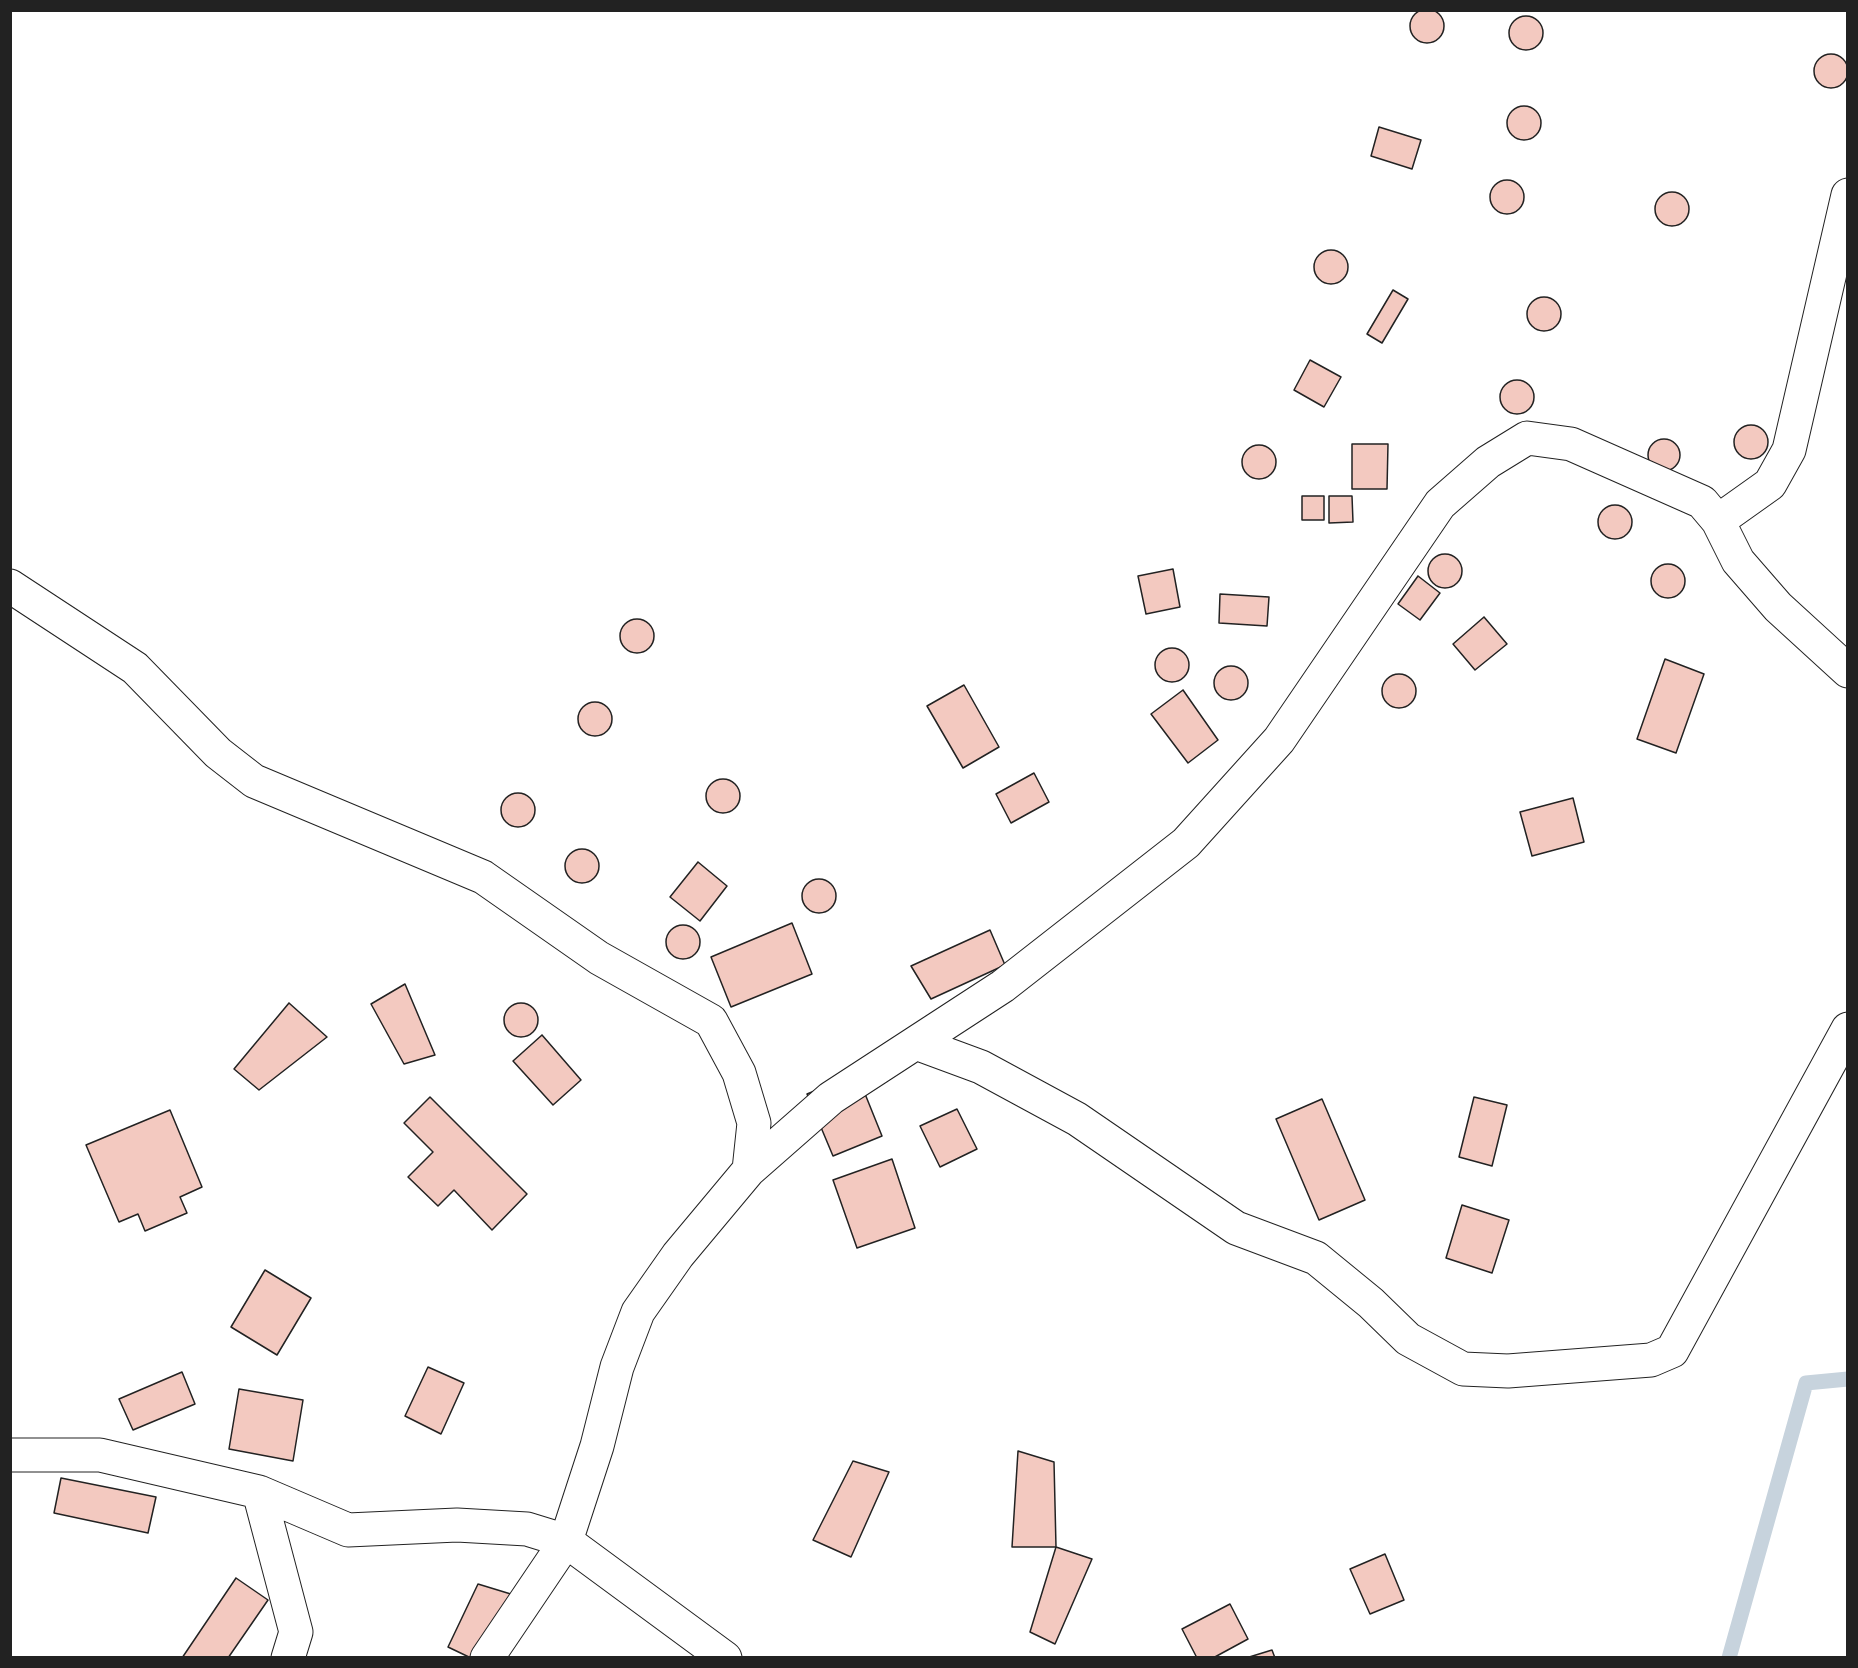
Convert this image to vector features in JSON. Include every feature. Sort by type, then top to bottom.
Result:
[{"type":"street","points":[[1718,521],[1770,484],[1789,450],[1840,217],[1848,195]]},
{"type":"street","points":[[487,1658],[566,1541],[597,1446],[617,1367],[638,1312],[678,1255],[748,1170],[831,1098],[1003,986],[1186,843],[1279,740],[1440,504],[1488,462],[1527,438],[1571,444],[1702,502],[1718,521],[1738,561],[1778,607],[1848,671]]},
{"type":"street","points":[[10,586],[135,668],[218,753],[254,781],[483,878],[599,958],[711,1021],[739,1073],[754,1123],[748,1170]]},
{"type":"street","points":[[916,1043],[981,1066],[1077,1119],[1236,1227],[1316,1258],[1371,1303],[1408,1339],[1463,1369],[1508,1371],[1651,1360],[1672,1351],[1848,1029]]},
{"type":"street","points":[[10,1455],[100,1455],[259,1492],[348,1530],[457,1525],[527,1529],[566,1541],[725,1658]]},
{"type":"street","points":[[259,1492],[296,1632],[288,1658]]},
{"type":"building","points":[[1427,9],[1439,14],[1444,26],[1439,38],[1427,43],[1415,38],[1410,26],[1415,14]]},
{"type":"building","points":[[1526,16],[1538,21],[1543,33],[1538,45],[1526,50],[1514,45],[1509,33],[1514,21]]},
{"type":"building","points":[[1831,54],[1843,59],[1848,71],[1843,83],[1831,88],[1819,83],[1814,71],[1819,59]]},
{"type":"building","points":[[1524,106],[1536,111],[1541,123],[1536,135],[1524,140],[1512,135],[1507,123],[1512,111]]},
{"type":"building","points":[[1379,127],[1421,140],[1412,169],[1371,156]]},
{"type":"building","points":[[1507,180],[1519,185],[1524,197],[1519,209],[1507,214],[1495,209],[1490,197],[1495,185]]},
{"type":"building","points":[[1672,192],[1684,197],[1689,209],[1684,221],[1672,226],[1660,221],[1655,209],[1660,197]]},
{"type":"building","points":[[1331,250],[1343,255],[1348,267],[1343,279],[1331,284],[1319,279],[1314,267],[1319,255]]},
{"type":"building","points":[[1393,290],[1408,299],[1382,343],[1367,334]]},
{"type":"building","points":[[1544,297],[1556,302],[1561,314],[1556,326],[1544,331],[1532,326],[1527,314],[1532,302]]},
{"type":"building","points":[[1310,360],[1341,377],[1324,407],[1294,390]]},
{"type":"building","points":[[1517,380],[1529,385],[1534,397],[1529,409],[1517,414],[1505,409],[1500,397],[1505,385]]},
{"type":"building","points":[[1751,425],[1763,430],[1768,442],[1763,454],[1751,459],[1739,454],[1734,442],[1739,430]]},
{"type":"building","points":[[1664,439],[1676,443],[1680,455],[1676,467],[1664,471],[1652,467],[1648,455],[1652,443]]},
{"type":"building","points":[[1352,444],[1388,444],[1387,489],[1352,489]]},
{"type":"building","points":[[1259,445],[1271,450],[1276,462],[1271,474],[1259,479],[1247,474],[1242,462],[1247,450]]},
{"type":"building","points":[[1302,496],[1324,496],[1324,520],[1302,520]]},
{"type":"building","points":[[1329,496],[1352,496],[1353,522],[1329,523]]},
{"type":"building","points":[[1615,505],[1627,510],[1632,522],[1627,534],[1615,539],[1603,534],[1598,522],[1603,510]]},
{"type":"building","points":[[1445,554],[1457,559],[1462,571],[1457,583],[1445,588],[1433,583],[1428,571],[1433,559]]},
{"type":"building","points":[[1668,564],[1680,569],[1685,581],[1680,593],[1668,598],[1656,593],[1651,581],[1656,569]]},
{"type":"building","points":[[1173,569],[1180,607],[1146,614],[1138,576]]},
{"type":"building","points":[[1418,576],[1440,593],[1420,620],[1398,604]]},
{"type":"building","points":[[1220,594],[1269,597],[1267,626],[1219,623]]},
{"type":"building","points":[[1484,617],[1507,644],[1475,670],[1453,644]]},
{"type":"building","points":[[637,619],[649,624],[654,636],[649,648],[637,653],[625,648],[620,636],[625,624]]},
{"type":"building","points":[[1172,648],[1184,653],[1189,665],[1184,677],[1172,682],[1160,677],[1155,665],[1160,653]]},
{"type":"building","points":[[1665,659],[1704,674],[1676,753],[1637,739]]},
{"type":"building","points":[[1231,666],[1243,671],[1248,683],[1243,695],[1231,700],[1219,695],[1214,683],[1219,671]]},
{"type":"building","points":[[1399,674],[1411,679],[1416,691],[1411,703],[1399,708],[1387,703],[1382,691],[1387,679]]},
{"type":"building","points":[[964,685],[999,747],[963,768],[927,706]]},
{"type":"building","points":[[1183,690],[1218,740],[1188,763],[1151,714]]},
{"type":"building","points":[[595,702],[607,707],[612,719],[607,731],[595,736],[583,731],[578,719],[583,707]]},
{"type":"building","points":[[1034,773],[1049,802],[1011,823],[996,794]]},
{"type":"building","points":[[723,779],[735,784],[740,796],[735,808],[723,813],[711,808],[706,796],[711,784]]},
{"type":"building","points":[[518,793],[530,798],[535,810],[530,822],[518,827],[506,822],[501,810],[506,798]]},
{"type":"building","points":[[1573,798],[1584,842],[1532,856],[1520,812]]},
{"type":"building","points":[[582,849],[594,854],[599,866],[594,878],[582,883],[570,878],[565,866],[570,854]]},
{"type":"building","points":[[698,862],[727,886],[700,921],[670,897]]},
{"type":"building","points":[[819,879],[831,884],[836,896],[831,908],[819,913],[807,908],[802,896],[807,884]]},
{"type":"building","points":[[792,923],[812,974],[731,1007],[711,957]]},
{"type":"building","points":[[683,925],[695,930],[700,942],[695,954],[683,959],[671,954],[666,942],[671,930]]},
{"type":"building","points":[[990,930],[1005,965],[931,999],[911,966]]},
{"type":"building","points":[[405,984],[435,1055],[404,1064],[371,1004]]},
{"type":"building","points":[[289,1003],[327,1037],[259,1090],[234,1069]]},
{"type":"building","points":[[521,1003],[533,1008],[538,1020],[533,1032],[521,1037],[509,1032],[504,1020],[509,1008]]},
{"type":"building","points":[[542,1035],[581,1080],[553,1105],[513,1061]]},
{"type":"building","points":[[857,1074],[882,1136],[833,1156],[807,1094]]},
{"type":"building","points":[[430,1097],[527,1194],[492,1230],[454,1190],[438,1206],[408,1177],[433,1152],[404,1123]]},
{"type":"building","points":[[1474,1097],[1507,1105],[1492,1166],[1459,1157]]},
{"type":"building","points":[[1322,1099],[1365,1200],[1319,1220],[1276,1119]]},
{"type":"building","points":[[957,1109],[977,1149],[940,1167],[920,1126]]},
{"type":"building","points":[[170,1110],[202,1187],[180,1197],[187,1213],[145,1231],[138,1214],[119,1222],[86,1145]]},
{"type":"building","points":[[892,1159],[915,1228],[857,1248],[833,1180]]},
{"type":"building","points":[[1462,1205],[1509,1220],[1492,1273],[1446,1258]]},
{"type":"building","points":[[265,1270],[311,1298],[277,1355],[231,1327]]},
{"type":"building","points":[[428,1367],[464,1383],[441,1434],[405,1416]]},
{"type":"building","points":[[182,1372],[195,1404],[133,1430],[119,1399]]},
{"type":"building","points":[[239,1389],[303,1400],[293,1461],[229,1449]]},
{"type":"building","points":[[1018,1451],[1054,1462],[1056,1547],[1012,1547]]},
{"type":"building","points":[[853,1461],[889,1472],[851,1557],[813,1540]]},
{"type":"building","points":[[61,1478],[156,1497],[148,1533],[54,1513]]},
{"type":"building","points":[[1056,1547],[1092,1559],[1055,1644],[1030,1632]]},
{"type":"building","points":[[1385,1554],[1404,1600],[1370,1614],[1350,1569]]},
{"type":"building","points":[[236,1578],[268,1600],[228,1658],[182,1658]]},
{"type":"building","points":[[478,1584],[514,1595],[476,1658],[471,1658],[448,1647]]},
{"type":"building","points":[[1230,1604],[1248,1639],[1213,1658],[1197,1658],[1182,1629]]},
{"type":"building","points":[[1272,1650],[1275,1658],[1246,1658]]},
{"type":"waterway","points":[[1729,1658],[1806,1383],[1848,1379]]}]
